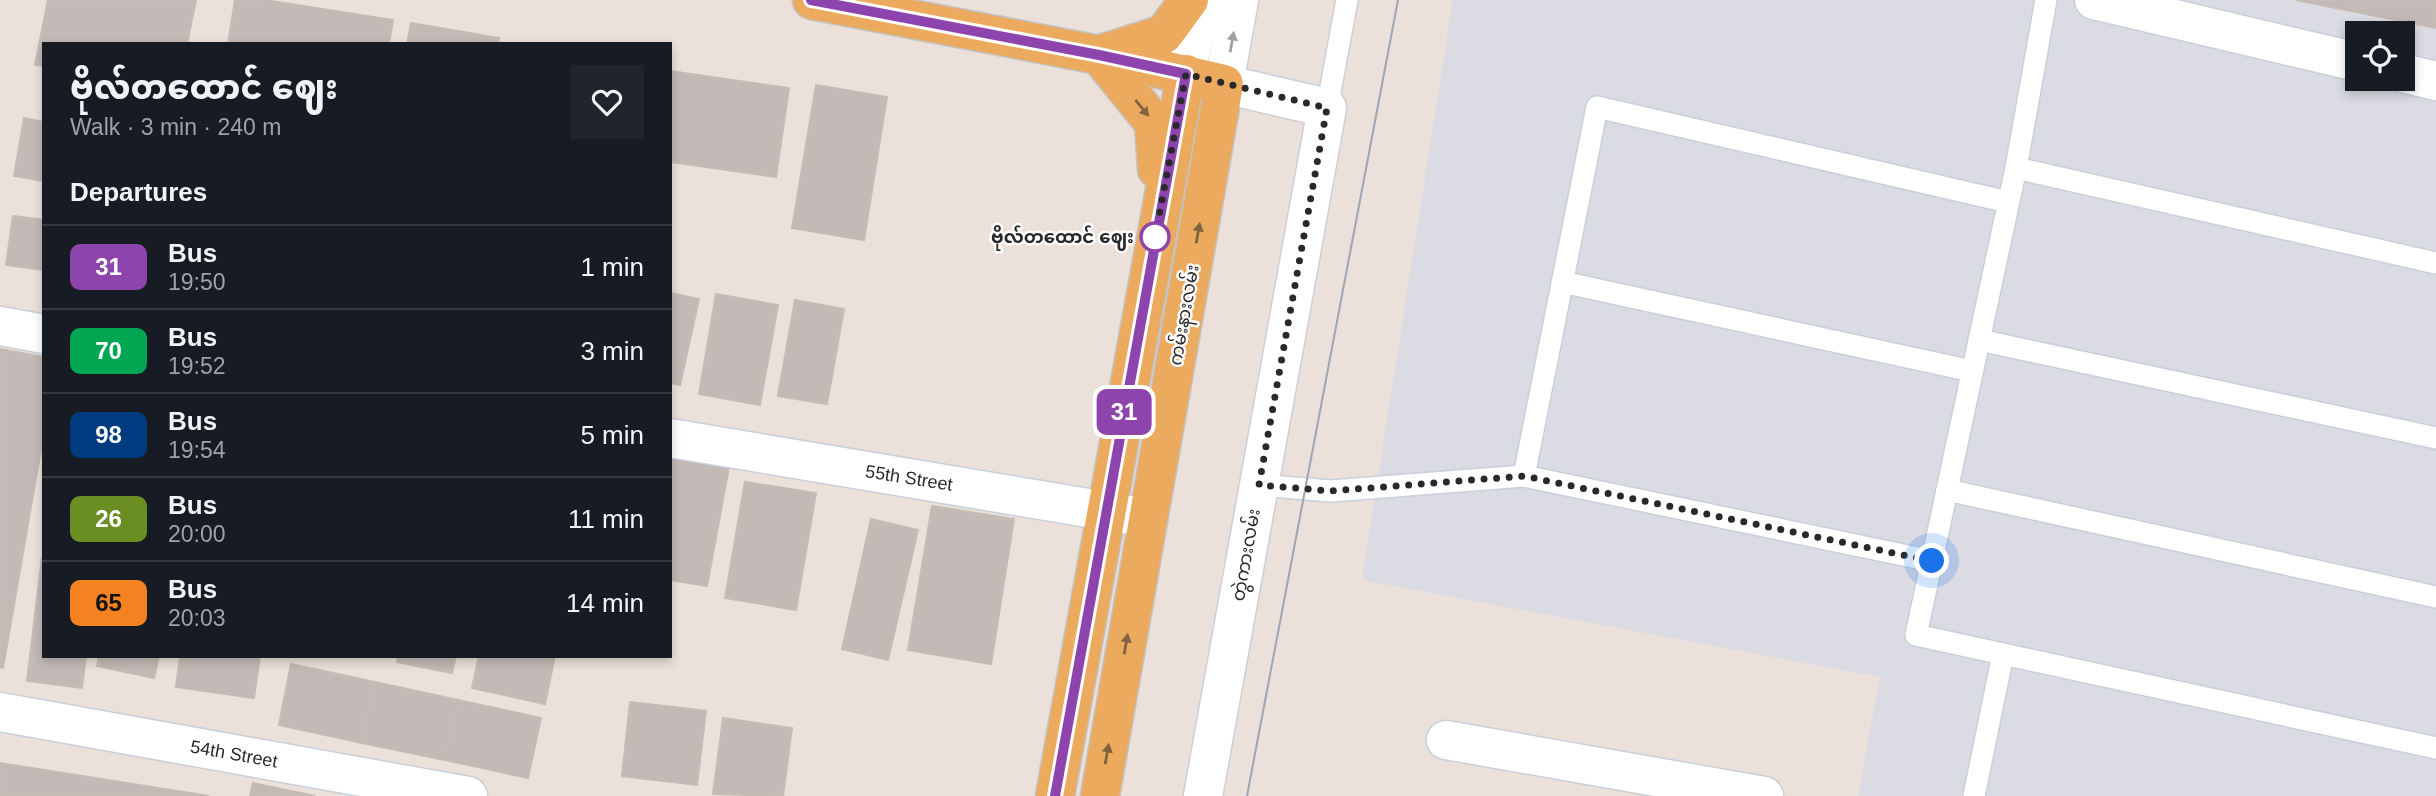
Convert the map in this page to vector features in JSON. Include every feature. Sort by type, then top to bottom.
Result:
[{"type":"main road","points":[[811,0],[1099,55],[1224,84]]},
{"type":"main road","points":[[1099,55],[1164,34],[1189,0]]},
{"type":"main road","points":[[1099,55],[1154,123],[1160,210]]},
{"type":"main road","points":[[1055,796],[1186,74]]},
{"type":"main road","name":"ကမ်းနားလမ်း","points":[[1100,796],[1224,84]]},
{"type":"street","points":[[1186,74],[1202,0]]},
{"type":"street","name":"ကမ်းနားလမ်း","points":[[1224,84],[1239,0]]},
{"type":"street","points":[[2094,0],[2345,59]]},
{"type":"street","points":[[2415,76],[2436,81]]},
{"type":"street","points":[[1224,84],[1327,108]]},
{"type":"street","name":"တွဲကားလမ်း","points":[[1203,796],[1327,108]]},
{"type":"street","points":[[0,326],[42,334]]},
{"type":"street","name":"55th Street","points":[[672,438],[1148,518]]},
{"type":"street","name":"54th Street","points":[[0,712],[468,796]]},
{"type":"street","points":[[1446,740],[1764,796]]},
{"type":"lane","points":[[1327,108],[1347,0]]},
{"type":"lane","points":[[2046,0],[2016,169],[1916,635],[2436,747]]},
{"type":"lane","points":[[1524,476],[1597,107],[2008,202]]},
{"type":"lane","points":[[2016,169],[2436,263]]},
{"type":"lane","points":[[1562,282],[1972,371]]},
{"type":"lane","points":[[1979,340],[2436,438]]},
{"type":"lane","points":[[1259,485],[1331,491],[1524,476],[1932,561]]},
{"type":"lane","points":[[1947,490],[2436,597]]},
{"type":"lane","points":[[1974,796],[2003,654]]},
{"type":"shaded area","points":[[1453,0],[2436,0],[2436,796],[1858,796],[1880,677],[1362,580]]},
{"type":"building","points":[[48,0],[196,0],[187,42],[42,42],[42,66],[35,65]]},
{"type":"building","points":[[235,0],[265,0],[393,20],[389,42],[228,42]]},
{"type":"building","points":[[2296,0],[2436,0],[2436,28],[2415,24],[2415,21],[2401,21]]},
{"type":"building","points":[[411,23],[499,38],[498,42],[407,42]]},
{"type":"building","points":[[672,71],[789,88],[776,177],[672,162]]},
{"type":"building","points":[[816,85],[887,97],[864,240],[792,228]]},
{"type":"building","points":[[24,118],[42,122],[42,181],[14,176]]},
{"type":"building","points":[[13,216],[42,220],[42,270],[6,265]]},
{"type":"building","points":[[672,293],[699,299],[680,385],[672,383]]},
{"type":"building","points":[[716,294],[778,305],[760,405],[699,394]]},
{"type":"building","points":[[795,300],[844,309],[827,404],[778,396]]},
{"type":"building","points":[[0,349],[42,357],[42,444],[3,668],[0,667]]},
{"type":"building","points":[[672,457],[729,467],[707,586],[672,580]]},
{"type":"building","points":[[745,482],[816,493],[796,610],[725,598]]},
{"type":"building","points":[[932,506],[1014,519],[991,664],[908,650]]},
{"type":"building","points":[[871,519],[918,530],[888,660],[842,649]]},
{"type":"building","points":[[42,557],[42,658],[86,658],[82,688],[27,681]]},
{"type":"building","points":[[99,658],[159,658],[154,678],[97,666]]},
{"type":"building","points":[[180,658],[260,658],[254,698],[176,687]]},
{"type":"building","points":[[398,658],[456,658],[452,673],[397,662]]},
{"type":"building","points":[[479,658],[555,658],[545,704],[472,688]]},
{"type":"building","points":[[291,664],[375,682],[362,743],[279,725]]},
{"type":"building","points":[[375,682],[458,700],[445,760],[362,743]]},
{"type":"building","points":[[458,700],[541,718],[528,778],[445,760]]},
{"type":"building","points":[[630,702],[706,711],[697,785],[622,776]]},
{"type":"building","points":[[723,718],[792,728],[783,796],[713,794]]},
{"type":"building","points":[[0,763],[209,796],[0,796]]},
{"type":"building","points":[[253,783],[315,796],[250,796]]},
{"type":"tram line","points":[[1247,796],[1398,0]]},
{"type":"bus line","name":"31","points":[[811,0],[1186,74],[1055,796]]},
{"type":"place","name":"ဗိုလ်တထောင် ဈေး","points":[[1155,237]]},
{"type":"route","points":[[1155,237],[1186,74],[1327,108],[1259,485],[1331,491],[1524,476],[1932,561]]}]
